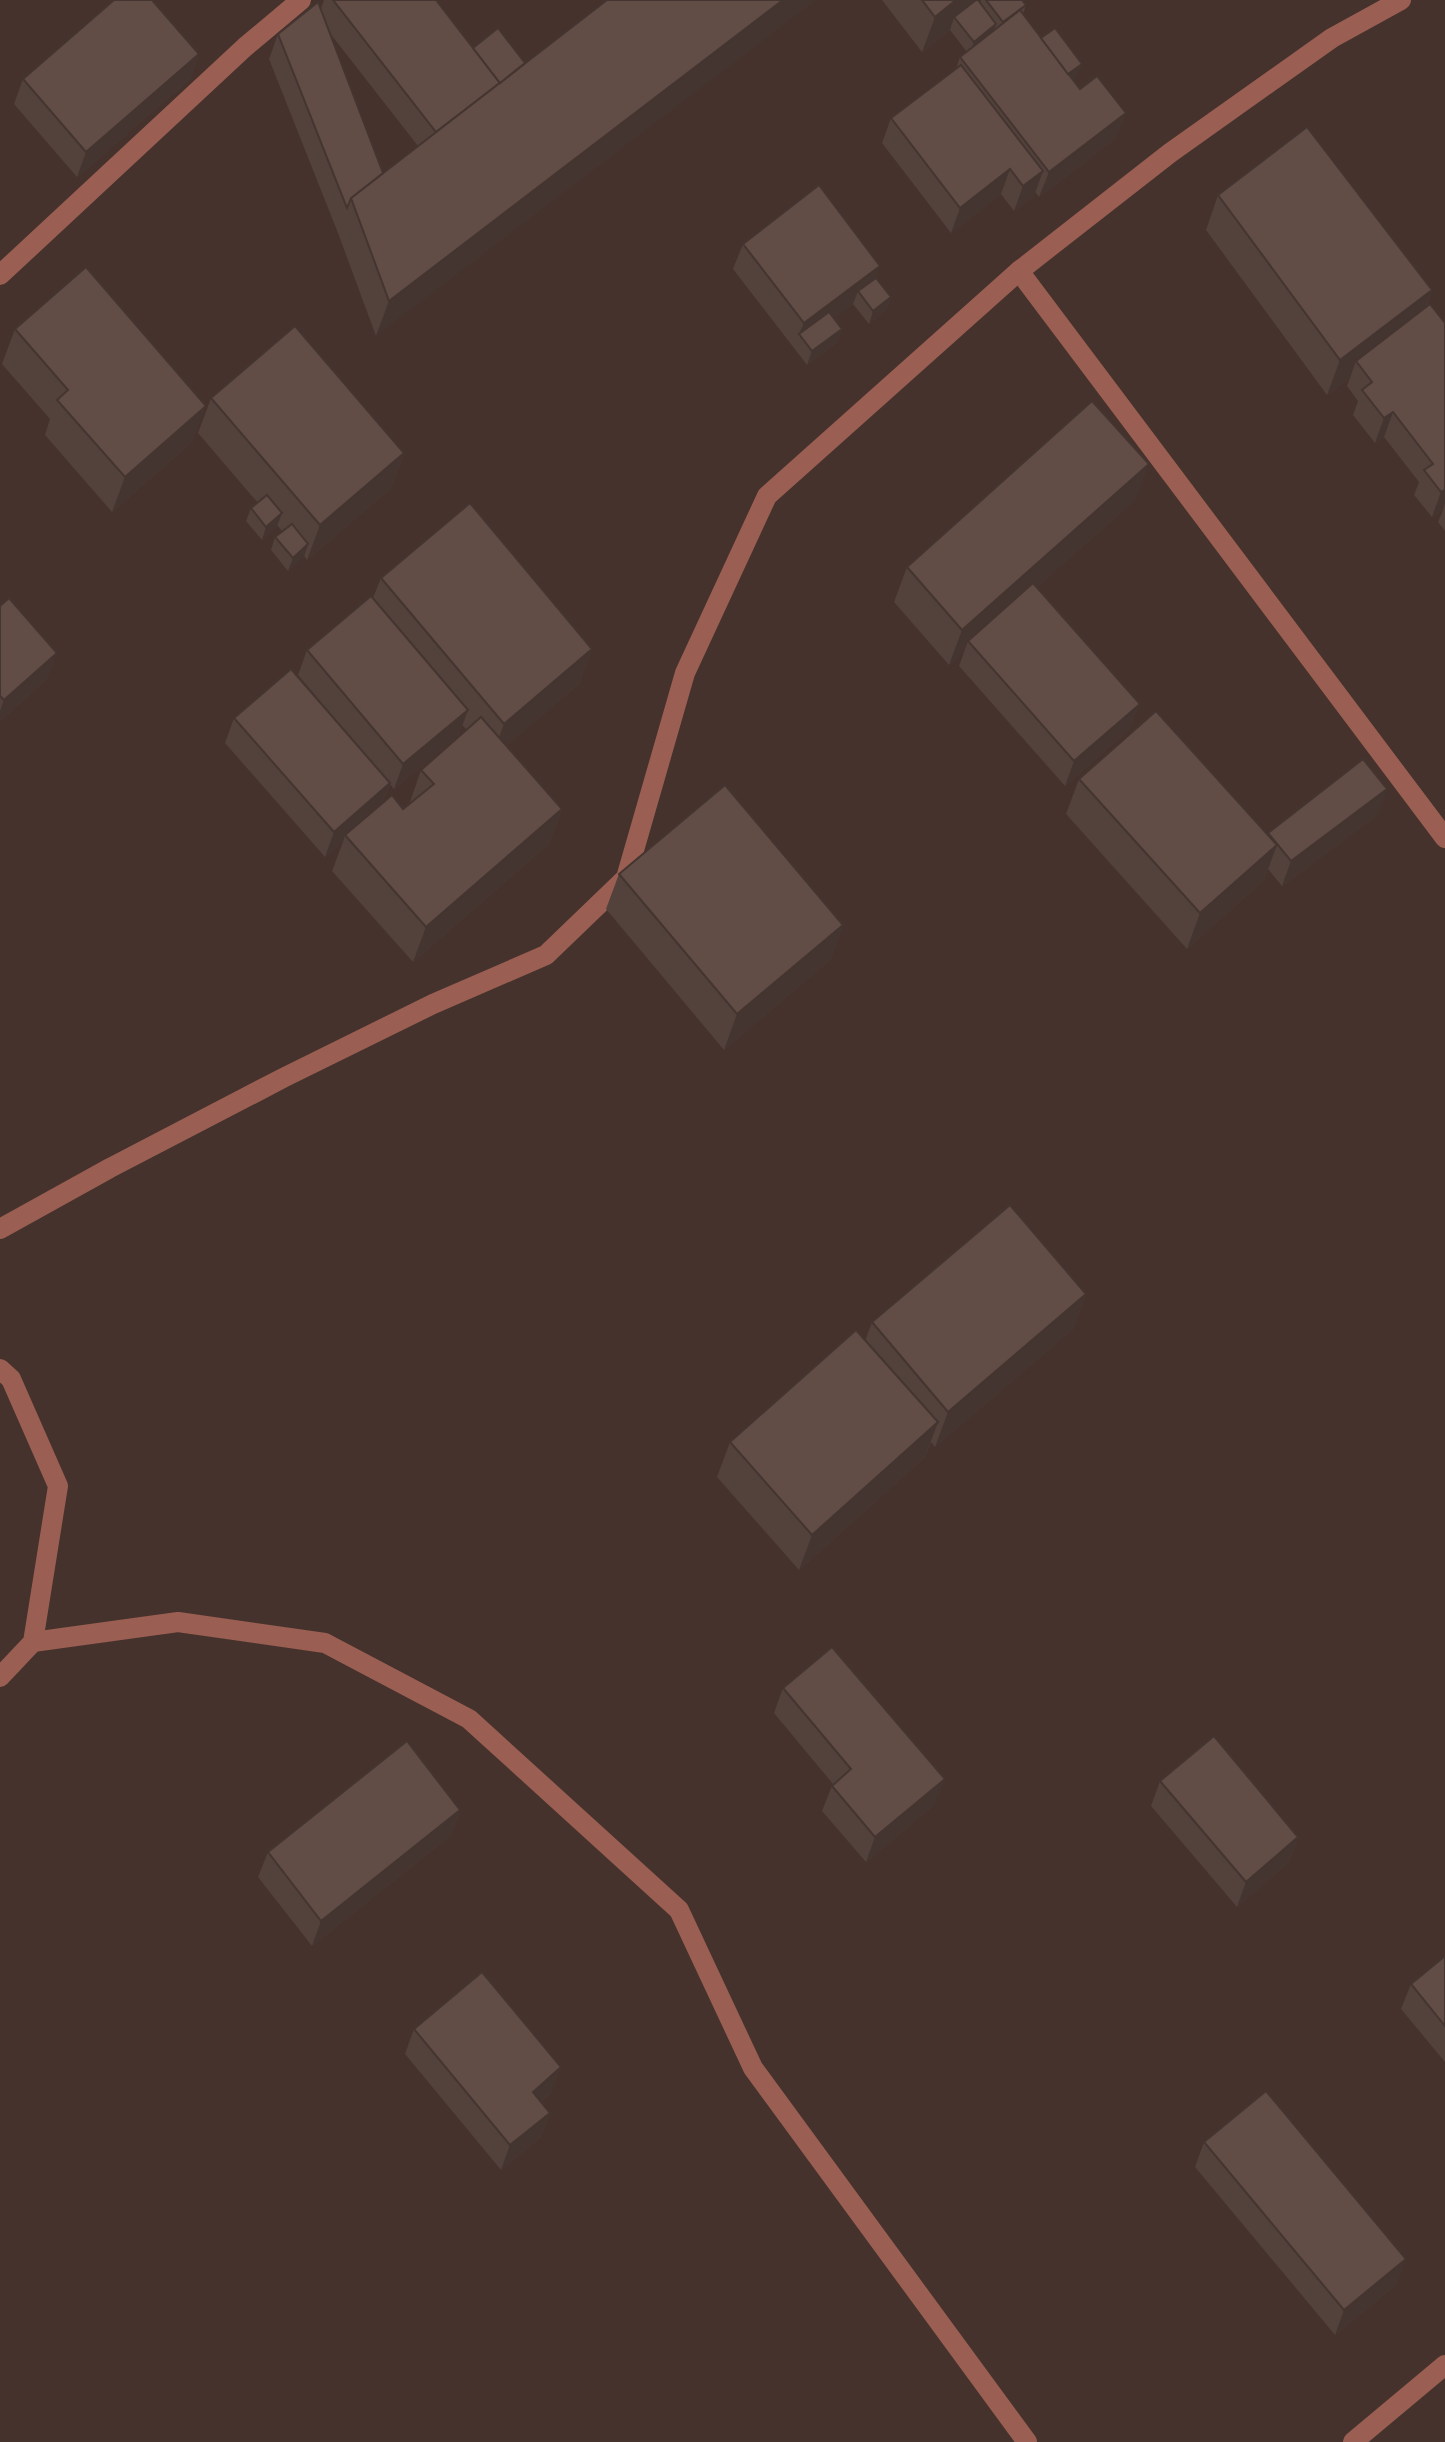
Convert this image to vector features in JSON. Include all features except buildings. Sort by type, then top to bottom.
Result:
[{"type":"street","points":[[0,275],[245,47],[301,0]]},
{"type":"street","points":[[0,1229],[285,1077],[433,1004],[546,955],[626,878],[685,673],[767,496],[1019,271],[1170,153],[1332,38],[1401,0]]},
{"type":"street","points":[[1019,271],[1445,838]]},
{"type":"street","points":[[0,1369],[11,1379],[58,1486],[33,1642],[0,1677]]},
{"type":"street","points":[[33,1642],[178,1622],[325,1643],[469,1719],[679,1910],[753,2068],[1027,2442]]},
{"type":"street","points":[[1353,2442],[1445,2365]]}]
